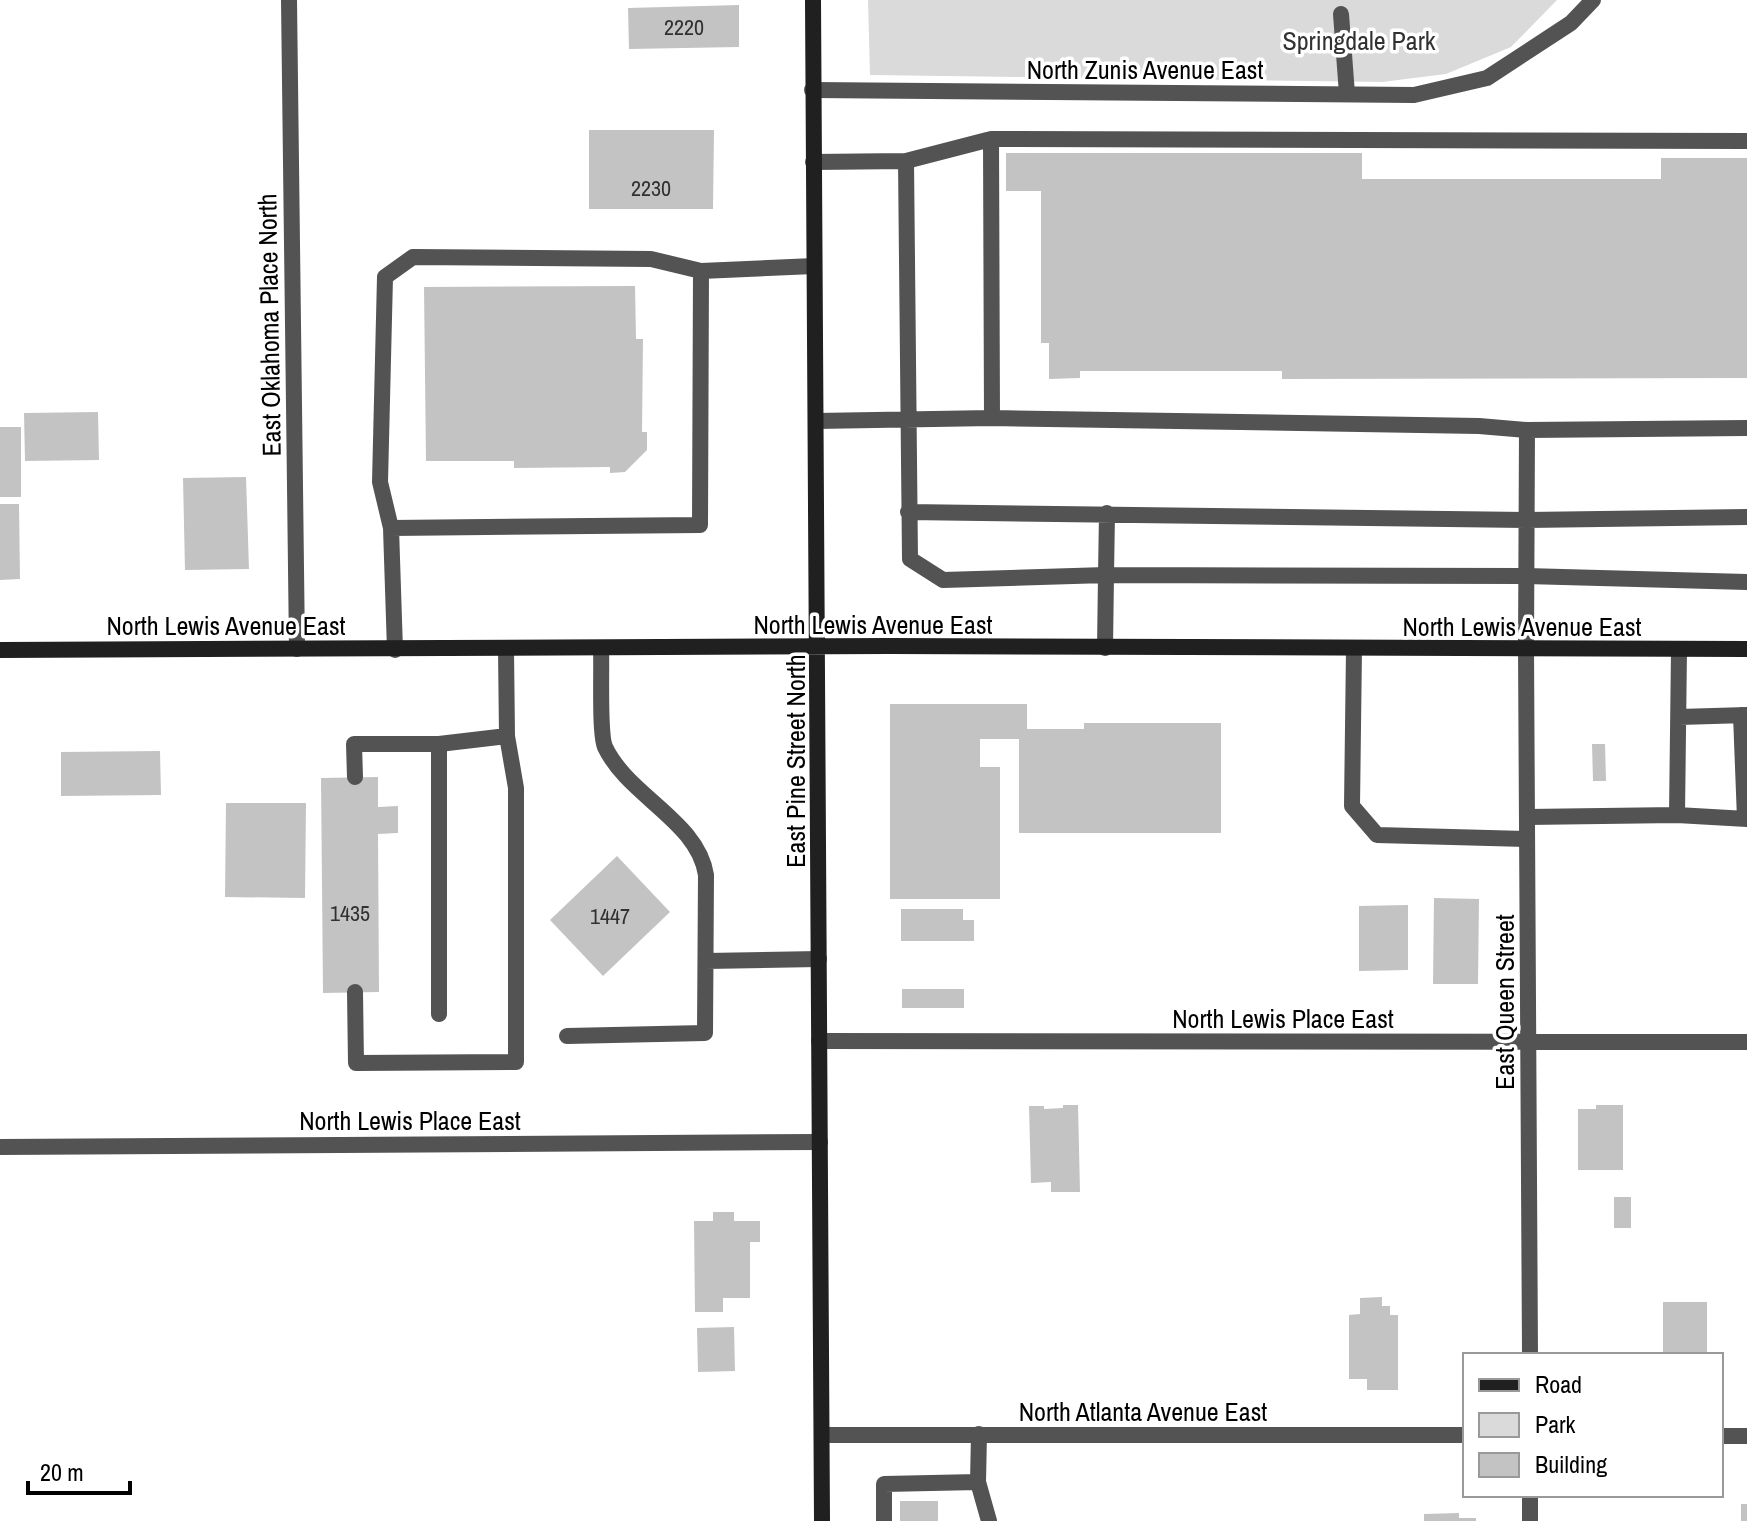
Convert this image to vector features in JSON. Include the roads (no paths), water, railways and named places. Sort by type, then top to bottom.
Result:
[{"type":"main road","name":"East Pine Street North","points":[[813,0],[822,1521]]},
{"type":"main road","name":"North Lewis Avenue East","points":[[0,650],[1747,649]]},
{"type":"street","name":"East Oklahoma Place North","points":[[289,0],[297,649]]},
{"type":"street","name":"North Zunis Avenue East","points":[[812,90],[1414,95],[1487,78],[1571,23],[1593,0]]},
{"type":"street","points":[[1341,14],[1347,94]]},
{"type":"street","points":[[813,162],[906,161],[991,139],[1747,141]]},
{"type":"street","points":[[991,139],[992,418]]},
{"type":"street","points":[[906,161],[910,559],[943,580],[1106,575],[1526,576],[1747,582]]},
{"type":"street","points":[[395,650],[391,528],[380,482],[385,277],[413,257],[651,259],[701,271],[814,266]]},
{"type":"street","points":[[391,528],[700,525],[701,271]]},
{"type":"street","points":[[816,421],[992,418],[1479,426],[1527,430],[1747,428]]},
{"type":"street","name":"East Queen Street","points":[[1527,430],[1530,1353]]},
{"type":"street","points":[[908,512],[1527,520],[1747,517]]},
{"type":"street","points":[[1105,648],[1107,513]]},
{"type":"street","points":[[567,1036],[705,1033],[703,854],[624,774],[604,745],[601,649]]},
{"type":"street","points":[[1354,649],[1352,806],[1377,835],[1527,839]]},
{"type":"street","points":[[355,992],[356,1063],[516,1062],[516,788],[507,736],[506,650]]},
{"type":"street","points":[[1677,815],[1679,650]]},
{"type":"street","points":[[1527,817],[1677,815],[1746,819],[1744,715],[1679,717]]},
{"type":"street","points":[[355,777],[354,744],[439,744],[507,736]]},
{"type":"street","points":[[439,744],[439,1014]]},
{"type":"street","points":[[706,961],[819,959]]},
{"type":"street","name":"North Lewis Place East","points":[[819,1041],[1747,1042]]},
{"type":"street","name":"North Lewis Place East","points":[[0,1147],[820,1142]]},
{"type":"street","points":[[979,1434],[978,1482],[989,1521]]},
{"type":"street","name":"North Atlanta Avenue East","points":[[822,1435],[1463,1435]]},
{"type":"street","points":[[1723,1436],[1747,1436]]},
{"type":"street","points":[[884,1521],[884,1484],[978,1482]]},
{"type":"street","points":[[1530,1497],[1530,1521]]},
{"type":"park label","name":"Springdale Park","points":[[1359,40]]}]
